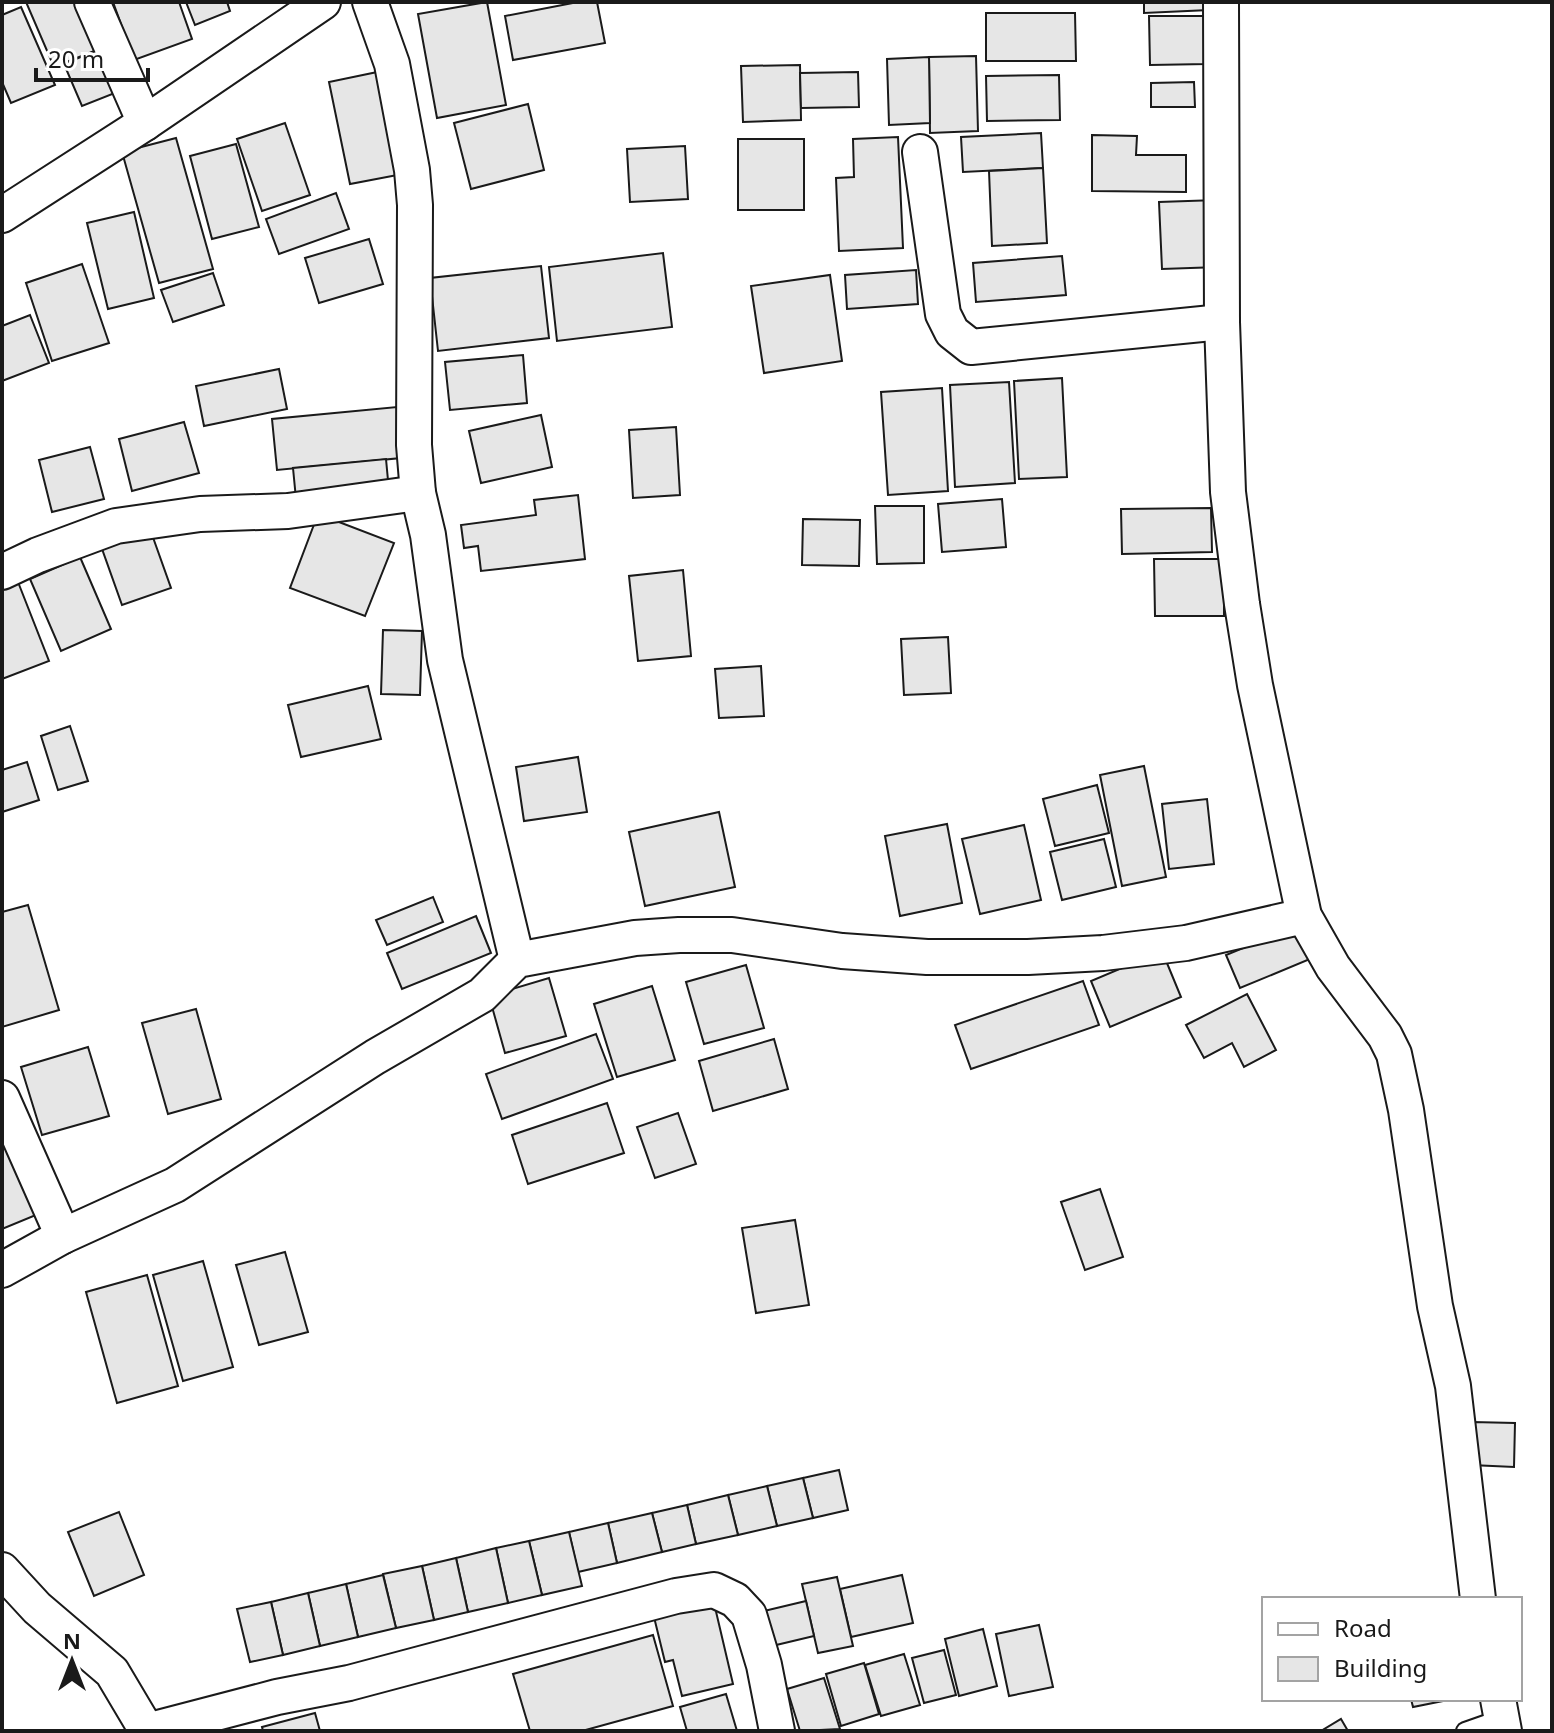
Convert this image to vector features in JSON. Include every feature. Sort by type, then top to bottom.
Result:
[{"type":"street","points":[[92,2],[145,123]]},
{"type":"street","points":[[2,215],[145,123],[323,2]]},
{"type":"street","points":[[370,2],[392,64],[412,170],[415,205],[414,445],[418,493],[428,535],[445,660],[517,960]]},
{"type":"street","points":[[1221,2],[1222,322],[1228,492],[1255,685],[1304,916],[1333,967],[1385,1036],[1394,1054],[1406,1110],[1435,1306],[1453,1386],[1478,1597]]},
{"type":"street","points":[[920,152],[943,314],[952,332],[971,347],[1222,322]]},
{"type":"street","points":[[2,572],[116,526],[200,514],[288,511],[418,493]]},
{"type":"street","points":[[2,1270],[63,1236],[175,1185],[375,1057],[482,995],[517,960],[635,938],[679,935],[732,935],[842,951],[927,957],[1058,956],[1186,943],[1304,916]]},
{"type":"street","points":[[2,1098],[63,1236]]},
{"type":"street","points":[[2,1570],[37,1608],[112,1672],[147,1731],[277,1697],[349,1683],[676,1596],[714,1590],[735,1600],[749,1615],[764,1665],[777,1731]]},
{"type":"lane","points":[[1465,1731],[1502,1716]]},
{"type":"building","points":[[26,2],[83,2],[102,48],[54,67]]},
{"type":"building","points":[[113,2],[179,2],[192,39],[134,60]]},
{"type":"building","points":[[186,2],[227,2],[230,11],[195,25]]},
{"type":"building","points":[[487,2],[506,105],[437,118],[418,14]]},
{"type":"building","points":[[578,2],[597,2],[605,43],[513,60],[505,16]]},
{"type":"building","points":[[1144,2],[1209,2],[1209,10],[1144,13]]},
{"type":"building","points":[[21,7],[55,85],[11,103],[2,82],[2,15]]},
{"type":"building","points":[[986,13],[1075,13],[1076,61],[986,61]]},
{"type":"building","points":[[1149,16],[1206,16],[1207,64],[1150,65]]},
{"type":"building","points":[[102,48],[120,91],[82,106],[64,64]]},
{"type":"building","points":[[976,56],[978,131],[930,133],[929,57]]},
{"type":"building","points":[[929,57],[930,123],[889,125],[887,59]]},
{"type":"building","points":[[800,65],[801,120],[743,122],[741,66]]},
{"type":"building","points":[[387,70],[408,173],[350,184],[329,82]]},
{"type":"building","points":[[858,72],[859,107],[801,108],[800,73]]},
{"type":"building","points":[[1059,75],[1060,120],[987,121],[986,76]]},
{"type":"building","points":[[1194,82],[1195,107],[1151,107],[1151,83]]},
{"type":"building","points":[[528,104],[544,170],[471,189],[454,123]]},
{"type":"building","points":[[285,123],[310,195],[262,211],[237,139]]},
{"type":"building","points":[[1041,133],[1043,168],[963,172],[961,137]]},
{"type":"building","points":[[1092,135],[1137,136],[1136,155],[1186,155],[1186,192],[1092,191]]},
{"type":"building","points":[[898,137],[903,248],[839,251],[836,178],[854,177],[853,139]]},
{"type":"building","points":[[176,138],[213,269],[159,283],[122,152]]},
{"type":"building","points":[[738,139],[804,139],[804,210],[738,210]]},
{"type":"building","points":[[236,144],[259,227],[212,239],[190,156]]},
{"type":"building","points":[[685,146],[688,199],[630,202],[627,149]]},
{"type":"building","points":[[1043,168],[1047,243],[992,246],[989,171]]},
{"type":"building","points":[[336,193],[349,229],[279,254],[266,219]]},
{"type":"building","points":[[1217,200],[1219,267],[1162,269],[1159,202]]},
{"type":"building","points":[[134,212],[154,298],[108,309],[87,223]]},
{"type":"building","points":[[369,239],[383,284],[319,303],[305,258]]},
{"type":"building","points":[[663,253],[672,327],[557,341],[549,267]]},
{"type":"building","points":[[1062,256],[1066,295],[976,302],[973,263]]},
{"type":"building","points":[[82,264],[109,343],[52,361],[26,283]]},
{"type":"building","points":[[541,266],[549,338],[438,351],[430,278]]},
{"type":"building","points":[[916,270],[918,304],[847,309],[845,275]]},
{"type":"building","points":[[213,273],[224,305],[173,322],[161,290]]},
{"type":"building","points":[[830,275],[842,361],[764,373],[751,286]]},
{"type":"building","points":[[30,315],[49,363],[2,381],[2,326]]},
{"type":"building","points":[[523,355],[527,403],[450,410],[445,362]]},
{"type":"building","points":[[279,369],[287,409],[204,426],[196,386]]},
{"type":"building","points":[[1062,378],[1067,477],[1019,479],[1014,381]]},
{"type":"building","points":[[1009,382],[1015,483],[955,487],[950,385]]},
{"type":"building","points":[[942,388],[948,491],[888,495],[881,392]]},
{"type":"building","points":[[397,407],[401,458],[277,470],[272,419]]},
{"type":"building","points":[[541,415],[552,467],[481,483],[469,431]]},
{"type":"building","points":[[184,422],[199,473],[132,491],[119,439]]},
{"type":"building","points":[[676,427],[680,495],[633,498],[629,430]]},
{"type":"building","points":[[90,447],[104,499],[52,512],[39,460]]},
{"type":"building","points":[[386,459],[389,491],[296,499],[293,468]]},
{"type":"building","points":[[578,495],[585,559],[481,571],[478,546],[464,548],[461,525],[536,515],[534,500]]},
{"type":"building","points":[[1002,499],[1006,547],[942,552],[938,504]]},
{"type":"building","points":[[875,506],[924,506],[924,563],[877,564]]},
{"type":"building","points":[[1211,508],[1212,552],[1122,554],[1121,509]]},
{"type":"building","points":[[318,514],[394,543],[365,616],[290,588]]},
{"type":"building","points":[[803,519],[860,520],[859,566],[802,565]]},
{"type":"building","points":[[150,529],[171,588],[122,605],[101,546]]},
{"type":"building","points":[[80,557],[111,629],[61,651],[30,579]]},
{"type":"building","points":[[1154,559],[1224,559],[1224,616],[1155,616]]},
{"type":"building","points":[[683,570],[691,656],[638,661],[629,576]]},
{"type":"building","points":[[18,582],[49,661],[2,679],[2,588]]},
{"type":"building","points":[[383,630],[422,631],[420,695],[381,694]]},
{"type":"building","points":[[948,637],[951,693],[904,695],[901,639]]},
{"type":"building","points":[[761,666],[764,716],[719,718],[715,669]]},
{"type":"building","points":[[368,686],[381,739],[301,757],[288,705]]},
{"type":"building","points":[[70,726],[88,781],[58,790],[41,736]]},
{"type":"building","points":[[578,757],[587,812],[524,821],[516,767]]},
{"type":"building","points":[[27,762],[39,800],[2,812],[2,770]]},
{"type":"building","points":[[1144,766],[1166,877],[1122,886],[1100,775]]},
{"type":"building","points":[[1097,785],[1109,833],[1055,846],[1043,799]]},
{"type":"building","points":[[1207,799],[1214,864],[1169,869],[1162,804]]},
{"type":"building","points":[[719,812],[735,887],[645,906],[629,832]]},
{"type":"building","points":[[947,824],[962,903],[900,916],[885,836]]},
{"type":"building","points":[[1024,825],[1041,900],[980,914],[962,839]]},
{"type":"building","points":[[1104,839],[1116,887],[1062,900],[1050,852]]},
{"type":"building","points":[[433,897],[443,922],[387,945],[376,920]]},
{"type":"building","points":[[28,905],[59,1010],[2,1027],[2,912]]},
{"type":"building","points":[[476,916],[491,953],[402,989],[387,953]]},
{"type":"building","points":[[1297,926],[1310,959],[1240,988],[1226,955]]},
{"type":"building","points":[[1162,951],[1181,997],[1110,1027],[1091,981]]},
{"type":"building","points":[[746,965],[764,1028],[704,1044],[686,982]]},
{"type":"building","points":[[549,978],[566,1036],[505,1053],[489,996]]},
{"type":"building","points":[[1083,981],[1099,1025],[971,1069],[955,1025]]},
{"type":"building","points":[[652,986],[675,1060],[617,1077],[594,1004]]},
{"type":"building","points":[[1247,994],[1276,1050],[1244,1067],[1232,1043],[1204,1058],[1186,1025]]},
{"type":"building","points":[[196,1009],[221,1099],[168,1114],[142,1023]]},
{"type":"building","points":[[596,1034],[613,1079],[502,1119],[486,1074]]},
{"type":"building","points":[[774,1039],[788,1089],[713,1111],[699,1061]]},
{"type":"building","points":[[88,1047],[109,1116],[42,1135],[21,1067]]},
{"type":"building","points":[[607,1103],[624,1153],[528,1184],[512,1135]]},
{"type":"building","points":[[678,1113],[696,1164],[655,1178],[637,1127]]},
{"type":"building","points":[[2,1128],[36,1215],[2,1229]]},
{"type":"building","points":[[1100,1189],[1123,1257],[1085,1270],[1061,1202]]},
{"type":"building","points":[[795,1220],[809,1305],[756,1313],[742,1228]]},
{"type":"building","points":[[285,1252],[308,1332],[259,1345],[236,1265]]},
{"type":"building","points":[[203,1261],[233,1367],[183,1381],[153,1275]]},
{"type":"building","points":[[147,1275],[178,1386],[117,1403],[86,1292]]},
{"type":"building","points":[[1472,1422],[1515,1423],[1514,1467],[1471,1465]]},
{"type":"building","points":[[839,1470],[848,1510],[813,1518],[803,1478]]},
{"type":"building","points":[[803,1478],[813,1518],[777,1526],[767,1486]]},
{"type":"building","points":[[767,1486],[777,1526],[738,1535],[728,1495]]},
{"type":"building","points":[[728,1495],[738,1535],[696,1544],[687,1505]]},
{"type":"building","points":[[687,1505],[696,1544],[662,1552],[652,1513]]},
{"type":"building","points":[[119,1512],[144,1575],[94,1596],[68,1532]]},
{"type":"building","points":[[652,1513],[662,1552],[617,1563],[608,1523]]},
{"type":"building","points":[[608,1523],[617,1563],[578,1572],[569,1532]]},
{"type":"building","points":[[569,1532],[582,1586],[542,1595],[529,1541]]},
{"type":"building","points":[[529,1541],[542,1595],[508,1603],[496,1548]]},
{"type":"building","points":[[496,1548],[508,1603],[468,1612],[456,1558]]},
{"type":"building","points":[[456,1558],[468,1612],[434,1620],[422,1566]]},
{"type":"building","points":[[422,1566],[434,1620],[396,1628],[383,1574]]},
{"type":"building","points":[[383,1575],[396,1628],[358,1637],[346,1584]]},
{"type":"building","points":[[902,1575],[913,1623],[851,1637],[840,1589]]},
{"type":"building","points":[[837,1577],[853,1646],[818,1653],[802,1584]]},
{"type":"building","points":[[346,1584],[358,1637],[320,1646],[308,1593]]},
{"type":"building","points":[[308,1593],[320,1646],[283,1655],[271,1602]]},
{"type":"building","points":[[806,1601],[814,1636],[772,1646],[764,1611]]},
{"type":"building","points":[[271,1602],[283,1655],[250,1662],[237,1609]]},
{"type":"building","points":[[714,1603],[733,1684],[682,1696],[673,1660],[665,1662],[654,1617]]},
{"type":"building","points":[[1039,1625],[1053,1687],[1009,1696],[996,1634]]},
{"type":"building","points":[[983,1629],[997,1686],[959,1696],[945,1639]]},
{"type":"building","points":[[653,1635],[673,1706],[582,1731],[530,1731],[513,1674]]},
{"type":"building","points":[[944,1650],[956,1695],[924,1703],[912,1658]]},
{"type":"building","points":[[904,1654],[920,1705],[881,1716],[865,1665]]},
{"type":"building","points":[[864,1663],[879,1714],[841,1726],[826,1674]]},
{"type":"building","points":[[824,1678],[840,1729],[800,1731],[787,1689]]},
{"type":"building","points":[[726,1694],[737,1731],[687,1731],[680,1707]]},
{"type":"building","points":[[1412,1701],[1443,1701],[1413,1707]]},
{"type":"building","points":[[315,1713],[320,1731],[263,1731],[262,1727]]},
{"type":"building","points":[[1341,1719],[1348,1731],[1321,1731]]}]
